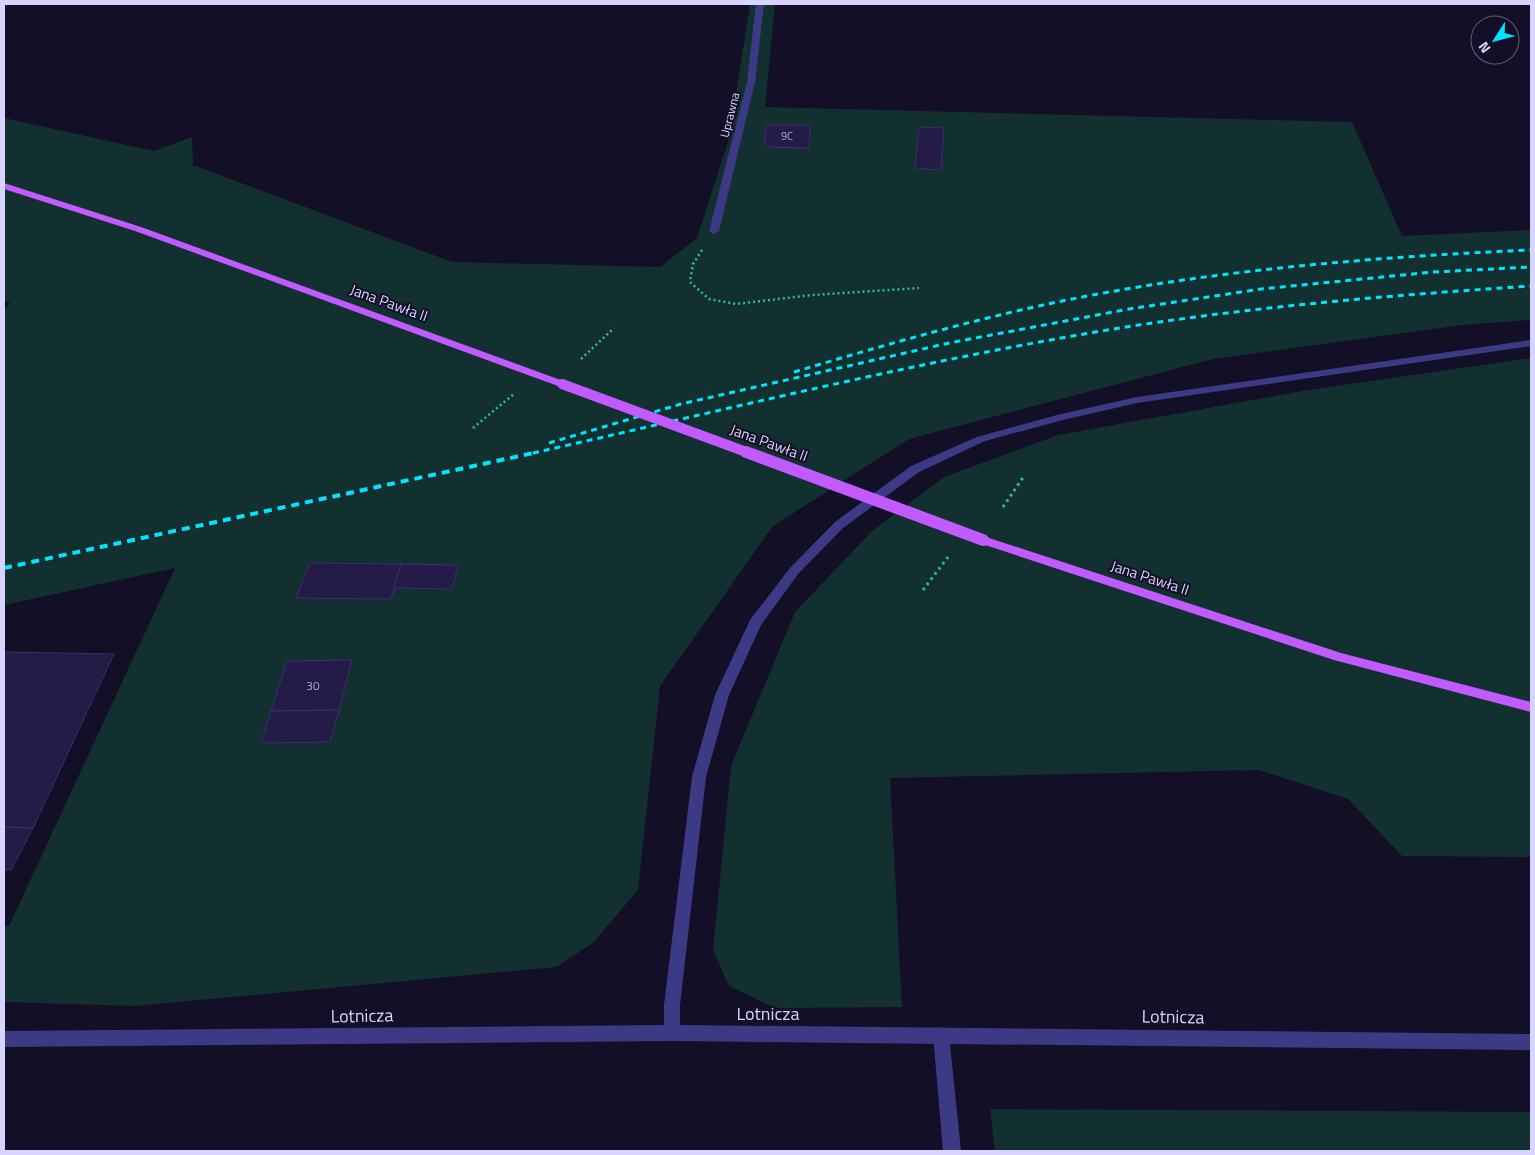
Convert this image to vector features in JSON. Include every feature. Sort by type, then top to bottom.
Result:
[{"type":"main road","name":"Jana Pawła II","points":[[4,186],[138,229],[983,540],[1339,657],[1531,707]]},
{"type":"street","name":"Uprawna","points":[[714,231],[752,82],[760,4]]},
{"type":"street","points":[[672,1033],[672,1005],[699,777],[722,695],[755,623],[794,571],[839,525],[915,469],[981,439],[1061,417],[1137,400],[1531,343]]},
{"type":"street","name":"Lotnicza","points":[[4,1039],[672,1033],[1531,1042]]},
{"type":"street","points":[[941,1035],[952,1151]]},
{"type":"path","points":[[714,231],[693,264],[690,282],[709,299],[736,304],[812,295],[919,288]]},
{"type":"path","points":[[581,359],[614,328]]},
{"type":"path","points":[[474,428],[516,392]]},
{"type":"path","points":[[1003,507],[1024,476]]},
{"type":"path","points":[[922,590],[950,554]]},
{"type":"green space","points":[[750,4],[775,4],[765,107],[1352,122],[1402,236],[1531,230],[1531,320],[1462,325],[1213,359],[909,439],[773,526],[660,686],[638,890],[593,943],[556,967],[134,1006],[4,1002],[4,926],[9,926],[175,568],[4,605],[4,309],[10,303],[4,301],[4,118],[154,151],[192,137],[193,165],[452,262],[660,267],[697,238],[729,139]]},
{"type":"green space","points":[[1531,358],[1531,857],[1402,856],[1348,799],[1259,770],[890,778],[902,1007],[775,1008],[729,986],[713,950],[731,766],[795,612],[872,531],[944,477],[1058,435],[1308,390]]},
{"type":"green space","points":[[990,1109],[1531,1112],[1531,1151],[995,1151]]},
{"type":"building","points":[[766,125],[810,125],[809,148],[765,147]]},
{"type":"building","points":[[919,127],[944,128],[941,170],[915,168]]},
{"type":"building","points":[[310,563],[401,564],[391,599],[296,598]]},
{"type":"building","points":[[401,564],[458,565],[452,589],[394,588]]},
{"type":"building","points":[[4,652],[114,654],[33,828],[4,827]]},
{"type":"building","points":[[352,660],[339,710],[271,711],[287,661]]},
{"type":"building","points":[[339,710],[330,742],[261,743],[271,711]]},
{"type":"building","points":[[4,827],[33,828],[11,870],[4,870]]},
{"type":"railway","points":[[794,372],[892,343],[991,317],[1057,302],[1175,281],[1352,261],[1531,250]]},
{"type":"railway","points":[[549,443],[681,404],[949,343],[1129,309],[1261,289],[1433,272],[1531,267]]},
{"type":"railway","points":[[533,453],[902,369],[1126,327],[1328,302],[1531,286]]},
{"type":"railway","points":[[4,568],[538,452]]}]
